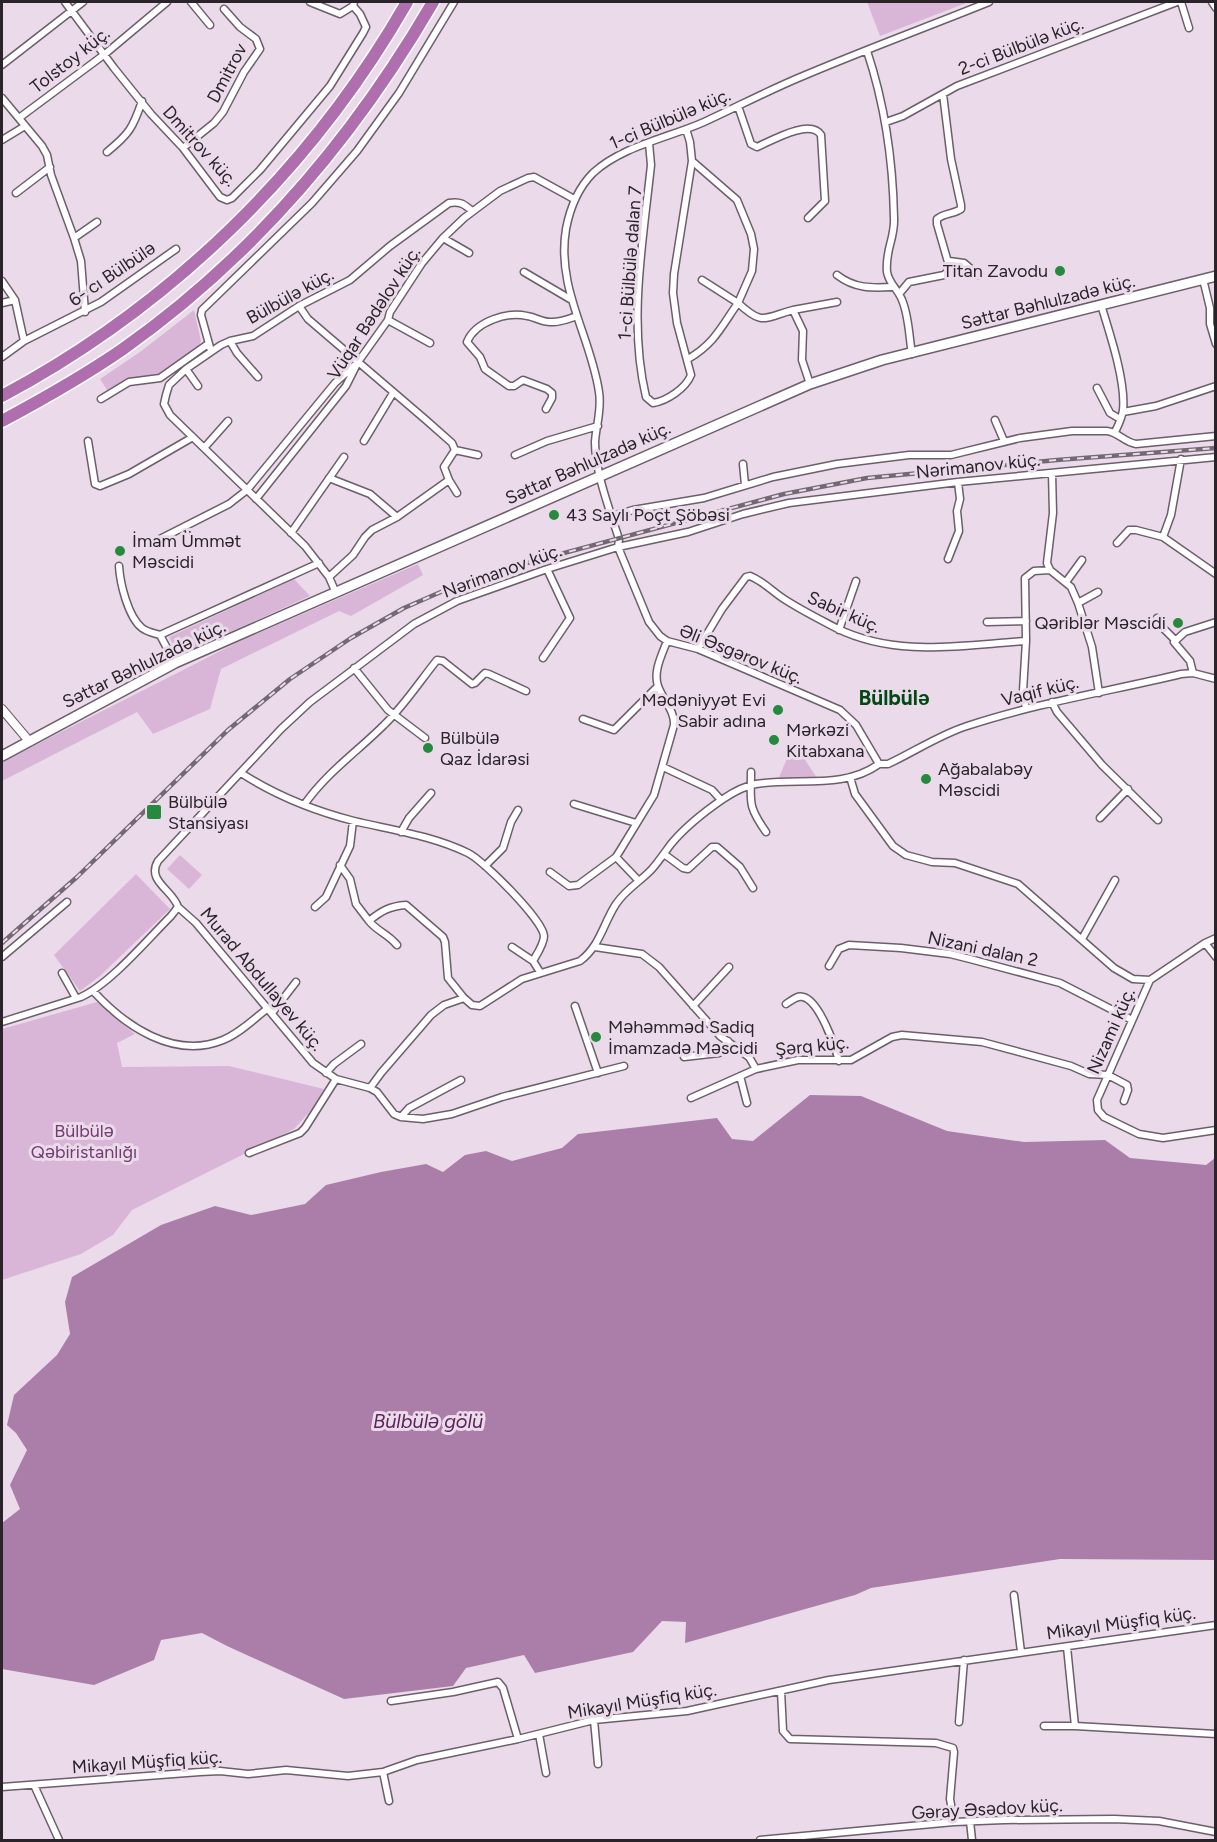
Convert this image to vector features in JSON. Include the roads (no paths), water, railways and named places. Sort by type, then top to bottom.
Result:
[{"type":"highway","points":[[2,396],[66,360],[109,332],[159,293],[244,217],[285,174],[332,116],[363,73],[407,2]]},
{"type":"highway","points":[[2,421],[78,378],[123,348],[201,287],[260,232],[307,181],[350,129],[407,46],[433,2]]},
{"type":"main road","name":"Səttar Bəhlulzadə küç.","points":[[2,756],[175,663],[810,384],[864,365],[1215,276]]},
{"type":"street","name":"Dmitrov küç.","points":[[65,2],[220,197],[227,200],[232,198],[260,170],[330,86],[366,27],[353,4]]},
{"type":"street","points":[[2,65],[83,2]]},
{"type":"street","name":"Tolstoy küç.","points":[[19,118],[105,54],[167,2]]},
{"type":"street","points":[[191,2],[210,25]]},
{"type":"street","points":[[310,2],[340,14],[353,4]]},
{"type":"street","points":[[211,351],[201,315],[202,310],[312,203],[357,151],[399,93],[454,2]]},
{"type":"street","name":"1-ci Bülbülə küç.","points":[[618,547],[619,539],[601,476],[595,443],[600,414],[600,394],[596,374],[570,299],[566,279],[564,247],[574,199],[592,174],[609,160],[686,129],[804,75],[989,2]]},
{"type":"street","points":[[1179,2],[1189,28]]},
{"type":"street","name":"2-ci Bülbülə küç.","points":[[886,122],[903,116],[971,81],[1179,2]]},
{"type":"street","points":[[1212,2],[1215,8]]},
{"type":"street","name":"Dmitrov","points":[[183,148],[224,112],[244,72],[260,49],[256,39],[240,27],[224,9]]},
{"type":"street","points":[[867,51],[886,122],[893,187],[894,221],[886,259],[888,278],[904,305],[912,354]]},
{"type":"street","name":"2-ci Bülbülə küç.","points":[[943,94],[951,159],[961,205],[961,209],[937,219],[949,261]]},
{"type":"street","points":[[2,98],[47,155],[81,261],[85,312]]},
{"type":"street","points":[[107,152],[128,135],[142,101]]},
{"type":"street","points":[[738,106],[754,147],[795,131],[815,129],[819,131],[825,201],[808,218]]},
{"type":"street","points":[[2,140],[25,126]]},
{"type":"street","name":"1-ci Bülbülə dalan 7","points":[[649,143],[651,165],[638,335],[646,398],[657,402],[670,396],[688,382],[691,375],[677,323],[673,293],[692,161],[686,129]]},
{"type":"street","points":[[688,359],[714,340],[738,303],[752,271],[754,249],[751,234],[737,200],[692,161]]},
{"type":"street","points":[[16,193],[50,168]]},
{"type":"street","name":"Vüqar Bədəlov küç.","points":[[256,499],[346,386],[358,362],[388,320],[390,312],[410,285],[422,263],[443,238],[472,211],[500,192],[528,178],[534,177],[574,199]]},
{"type":"street","name":"Bülbülə küç.","points":[[336,593],[319,563],[170,415],[164,404],[169,386],[186,369],[211,351],[230,341],[253,336],[299,306],[350,280],[390,246],[449,203],[464,203],[472,211]]},
{"type":"street","points":[[74,238],[97,222]]},
{"type":"street","points":[[443,238],[469,253]]},
{"type":"street","name":"6- cı Bülbülə","points":[[2,357],[24,341],[85,312],[176,249]]},
{"type":"street","points":[[899,294],[914,280],[948,273],[949,261],[964,262],[978,275]]},
{"type":"street","points":[[524,272],[570,299]]},
{"type":"street","points":[[837,275],[852,285],[872,288],[893,287]]},
{"type":"street","points":[[702,279],[738,303],[755,318],[761,319],[837,302]]},
{"type":"street","points":[[1203,279],[1215,344]]},
{"type":"street","points":[[2,281],[15,300],[24,341]]},
{"type":"street","points":[[2,303],[15,300]]},
{"type":"street","points":[[299,306],[308,319],[452,443],[456,450],[478,455]]},
{"type":"street","points":[[1101,306],[1110,333],[1119,378],[1122,415],[1115,432]]},
{"type":"street","points":[[793,310],[803,331],[802,360],[810,384]]},
{"type":"street","points":[[546,409],[552,398],[552,393],[547,388],[524,380],[514,386],[509,386],[485,369],[480,357],[467,342],[481,324],[514,315],[528,316],[548,322],[559,322],[577,316]]},
{"type":"street","points":[[388,320],[429,343]]},
{"type":"street","points":[[230,341],[237,353],[258,377]]},
{"type":"street","points":[[100,399],[129,382],[160,378],[208,344]]},
{"type":"street","points":[[156,541],[229,504],[247,490],[335,383],[358,362]]},
{"type":"street","points":[[186,369],[198,386]]},
{"type":"street","points":[[1097,388],[1110,412],[1122,415],[1215,386]]},
{"type":"street","points":[[364,441],[393,393]]},
{"type":"street","points":[[995,420],[1004,441]]},
{"type":"street","points":[[204,448],[228,421]]},
{"type":"street","points":[[515,455],[562,436],[598,426]]},
{"type":"street","name":"Nərimanov küç.","points":[[612,516],[633,510],[704,498],[773,477],[837,464],[909,455],[951,455],[1004,441],[1072,431],[1115,432],[1129,443],[1136,444],[1215,436]]},
{"type":"street","points":[[88,441],[94,484],[100,486],[129,474],[193,437]]},
{"type":"street","points":[[456,450],[444,467],[457,493]]},
{"type":"street","points":[[291,533],[344,457]]},
{"type":"street","name":"Nərimanov küç.","points":[[178,907],[174,898],[156,878],[155,867],[294,716],[414,624],[442,608],[547,569],[618,547],[688,532],[742,514],[789,503],[958,482],[1215,457]]},
{"type":"street","points":[[1163,537],[1171,515],[1181,459]]},
{"type":"street","points":[[743,464],[745,485]]},
{"type":"street","points":[[1052,473],[1053,513],[1047,563],[1050,570],[1066,582],[1078,603],[1092,646],[1099,693]]},
{"type":"street","points":[[329,478],[370,494],[397,517]]},
{"type":"street","points":[[329,577],[353,555],[372,530],[397,517],[449,480]]},
{"type":"street","points":[[948,559],[959,531],[958,482]]},
{"type":"street","points":[[1117,543],[1129,530],[1163,537],[1215,574]]},
{"type":"street","name":"Əli Əsgərov küç.","points":[[618,547],[649,622],[667,641],[698,649],[840,710],[852,719],[879,764]]},
{"type":"street","points":[[1066,582],[1082,560]]},
{"type":"street","points":[[160,635],[319,563]]},
{"type":"street","points":[[119,566],[122,590],[136,621],[143,629],[160,635],[175,663]]},
{"type":"street","points":[[543,658],[570,618],[547,569]]},
{"type":"street","points":[[1026,709],[1023,691],[1026,641],[1025,578],[1034,571],[1050,570]]},
{"type":"street","name":"Sabir küç.","points":[[698,649],[722,609],[746,577],[750,576],[799,609],[839,630],[868,641],[898,647],[948,647],[1026,641]]},
{"type":"street","points":[[839,630],[856,581]]},
{"type":"street","points":[[1078,603],[1098,592]]},
{"type":"street","points":[[1157,618],[1190,661],[1193,673]]},
{"type":"street","points":[[987,622],[1026,621]]},
{"type":"street","points":[[1175,640],[1185,633],[1215,622]]},
{"type":"street","points":[[550,872],[569,886],[578,885],[616,857],[654,795],[675,720],[658,686],[657,669],[667,641]]},
{"type":"street","points":[[304,805],[338,765],[393,715],[437,660],[441,659],[472,684],[485,673],[526,691]]},
{"type":"street","points":[[354,668],[393,715],[425,738]]},
{"type":"street","name":"Vaqif küç.","points":[[751,785],[821,782],[850,777],[863,774],[879,764],[896,761],[954,730],[1052,702],[1181,674],[1193,673],[1215,679]]},
{"type":"street","points":[[583,719],[614,730],[658,686]]},
{"type":"street","points":[[1052,702],[1057,712],[1076,735],[1158,820]]},
{"type":"street","points":[[2,709],[29,741]]},
{"type":"street","points":[[663,767],[712,790],[721,800]]},
{"type":"street","points":[[751,772],[753,814],[766,832]]},
{"type":"street","points":[[241,773],[266,788],[304,805],[457,848],[471,854],[527,908],[542,929],[543,940],[533,961]]},
{"type":"street","points":[[850,777],[855,794],[893,846],[900,852],[932,862],[956,863],[1018,884],[1126,976],[1139,980],[1150,980]]},
{"type":"street","points":[[369,921],[392,906],[406,905],[414,910],[443,937],[448,978],[472,1005],[480,1006],[522,979],[580,961],[595,947],[616,904],[627,890],[652,868],[685,829],[721,800],[751,785]]},
{"type":"street","points":[[1100,818],[1128,789]]},
{"type":"street","points":[[401,832],[409,818],[431,793]]},
{"type":"street","points":[[573,804],[636,823]]},
{"type":"street","points":[[485,866],[503,848],[511,822],[518,810]]},
{"type":"street","points":[[315,907],[326,897],[352,841],[352,820]]},
{"type":"street","points":[[664,854],[683,868],[688,869],[712,847],[717,847],[740,867],[753,888]]},
{"type":"street","points":[[616,857],[638,880]]},
{"type":"street","points":[[340,865],[350,879],[356,903],[376,930],[388,935],[397,945]]},
{"type":"street","points":[[1082,939],[1115,880]]},
{"type":"street","points":[[2,957],[67,902]]},
{"type":"street","points":[[2,1022],[93,991],[178,907]]},
{"type":"street","name":"Murad Abdullayev küç.","points":[[178,907],[196,923],[313,1063],[336,1079],[370,1088]]},
{"type":"street","name":"Nizami küç.","points":[[1215,938],[1150,980],[1097,1100],[1098,1110],[1104,1117],[1139,1134],[1163,1138],[1215,1130]]},
{"type":"street","points":[[1205,943],[1215,957]]},
{"type":"street","name":"Nizani dalan 2","points":[[829,966],[839,949],[849,945],[950,954],[1060,983],[1132,1020]]},
{"type":"street","points":[[512,947],[533,961],[540,972]]},
{"type":"street","name":"Şərq küç.","points":[[595,947],[642,954],[658,967],[720,1036],[749,1057],[756,1069],[798,1060],[851,1060],[892,1037],[902,1035],[982,1042],[1071,1066],[1089,1074],[1108,1075]]},
{"type":"street","points":[[693,1006],[729,967]]},
{"type":"street","points":[[62,973],[76,998]]},
{"type":"street","points":[[93,991],[112,1010],[137,1029],[170,1044],[197,1046],[214,1043],[235,1034],[270,1010],[296,982]]},
{"type":"street","points":[[786,1004],[799,996],[811,1001],[831,1035],[839,1061]]},
{"type":"street","points":[[464,998],[444,1005],[431,1015],[370,1088],[377,1092],[394,1114],[400,1117],[423,1119],[452,1114],[501,1097],[624,1066]]},
{"type":"street","points":[[575,1006],[597,1073]]},
{"type":"street","points":[[684,1058],[719,1053],[728,1041]]},
{"type":"street","points":[[327,1073],[334,1064],[361,1044]]},
{"type":"street","points":[[691,1098],[756,1069]]},
{"type":"street","points":[[1108,1075],[1127,1085],[1125,1101]]},
{"type":"street","points":[[740,1076],[747,1103]]},
{"type":"street","points":[[249,1153],[300,1133],[336,1079]]},
{"type":"street","points":[[400,1117],[410,1108],[461,1080]]},
{"type":"street","points":[[1014,1595],[1021,1653]]},
{"type":"street","name":"Mikayıl Müşfiq küç.","points":[[2,1786],[200,1772],[248,1774],[286,1770],[348,1776],[383,1772],[417,1760],[594,1720],[687,1711],[829,1680],[1215,1625]]},
{"type":"street","points":[[1066,1647],[1075,1726]]},
{"type":"street","points":[[958,1722],[964,1660]]},
{"type":"street","points":[[391,1701],[453,1692],[498,1682],[503,1688],[518,1739]]},
{"type":"street","points":[[781,1691],[783,1731],[790,1739],[936,1743],[953,1748],[951,1799],[954,1822]]},
{"type":"street","points":[[594,1720],[598,1764]]},
{"type":"street","points":[[1044,1726],[1215,1734]]},
{"type":"street","points":[[539,1734],[546,1773]]},
{"type":"street","points":[[383,1772],[389,1801]]},
{"type":"street","points":[[34,1785],[59,1840]]},
{"type":"street","name":"Gəray Əsədov küç.","points":[[760,1840],[970,1821],[1114,1819],[1159,1821],[1215,1832]]},
{"type":"street","points":[[970,1821],[972,1840]]},
{"type":"water","name":"Bülbülə gölü","points":[[810,1095],[861,1096],[947,1131],[1024,1142],[1105,1140],[1130,1158],[1206,1165],[1215,1158],[1215,1560],[1060,1559],[871,1588],[855,1595],[685,1643],[686,1622],[662,1621],[633,1652],[535,1673],[524,1655],[466,1668],[453,1686],[344,1699],[202,1633],[161,1640],[154,1660],[94,1685],[2,1669],[2,1523],[20,1509],[10,1485],[27,1450],[16,1433],[7,1425],[14,1395],[57,1355],[70,1334],[65,1302],[72,1277],[161,1225],[215,1206],[251,1215],[305,1204],[326,1185],[426,1164],[443,1172],[465,1155],[486,1151],[512,1161],[562,1148],[578,1134],[717,1118],[732,1139],[753,1141]]},
{"type":"railway","points":[[2,943],[77,877],[228,730],[290,679],[351,638],[404,608],[450,588],[508,568],[784,494],[867,478],[1216,448]]},
{"type":"place","name":"Titan Zavodu","points":[[1060,271]]},
{"type":"place","name":"43 Saylı Poçt Şöbəsi","points":[[554,515]]},
{"type":"place","name":"İmam Ümmət Məscidi","points":[[120,551]]},
{"type":"place","name":"Qəriblər Məscidi","points":[[1178,623]]},
{"type":"place","name":"Mədəniyyət Evi Sabir adına","points":[[778,710]]},
{"type":"place","name":"Mərkəzi Kitabxana","points":[[774,740]]},
{"type":"place","name":"Bülbülə Qaz İdarəsi","points":[[428,748]]},
{"type":"place","name":"Ağabalabəy Məscidi","points":[[926,779]]},
{"type":"place","name":"Bülbülə Stansiyası","points":[[154,812]]},
{"type":"place","name":"Məhəmməd Sadiq İmamzadə Məscidi","points":[[596,1037]]},
{"type":"district","name":"Bülbülə","points":[[894,697]]},
{"type":"park label","name":"Bülbülə Qəbiristanlığı","points":[[84,1141]]}]
